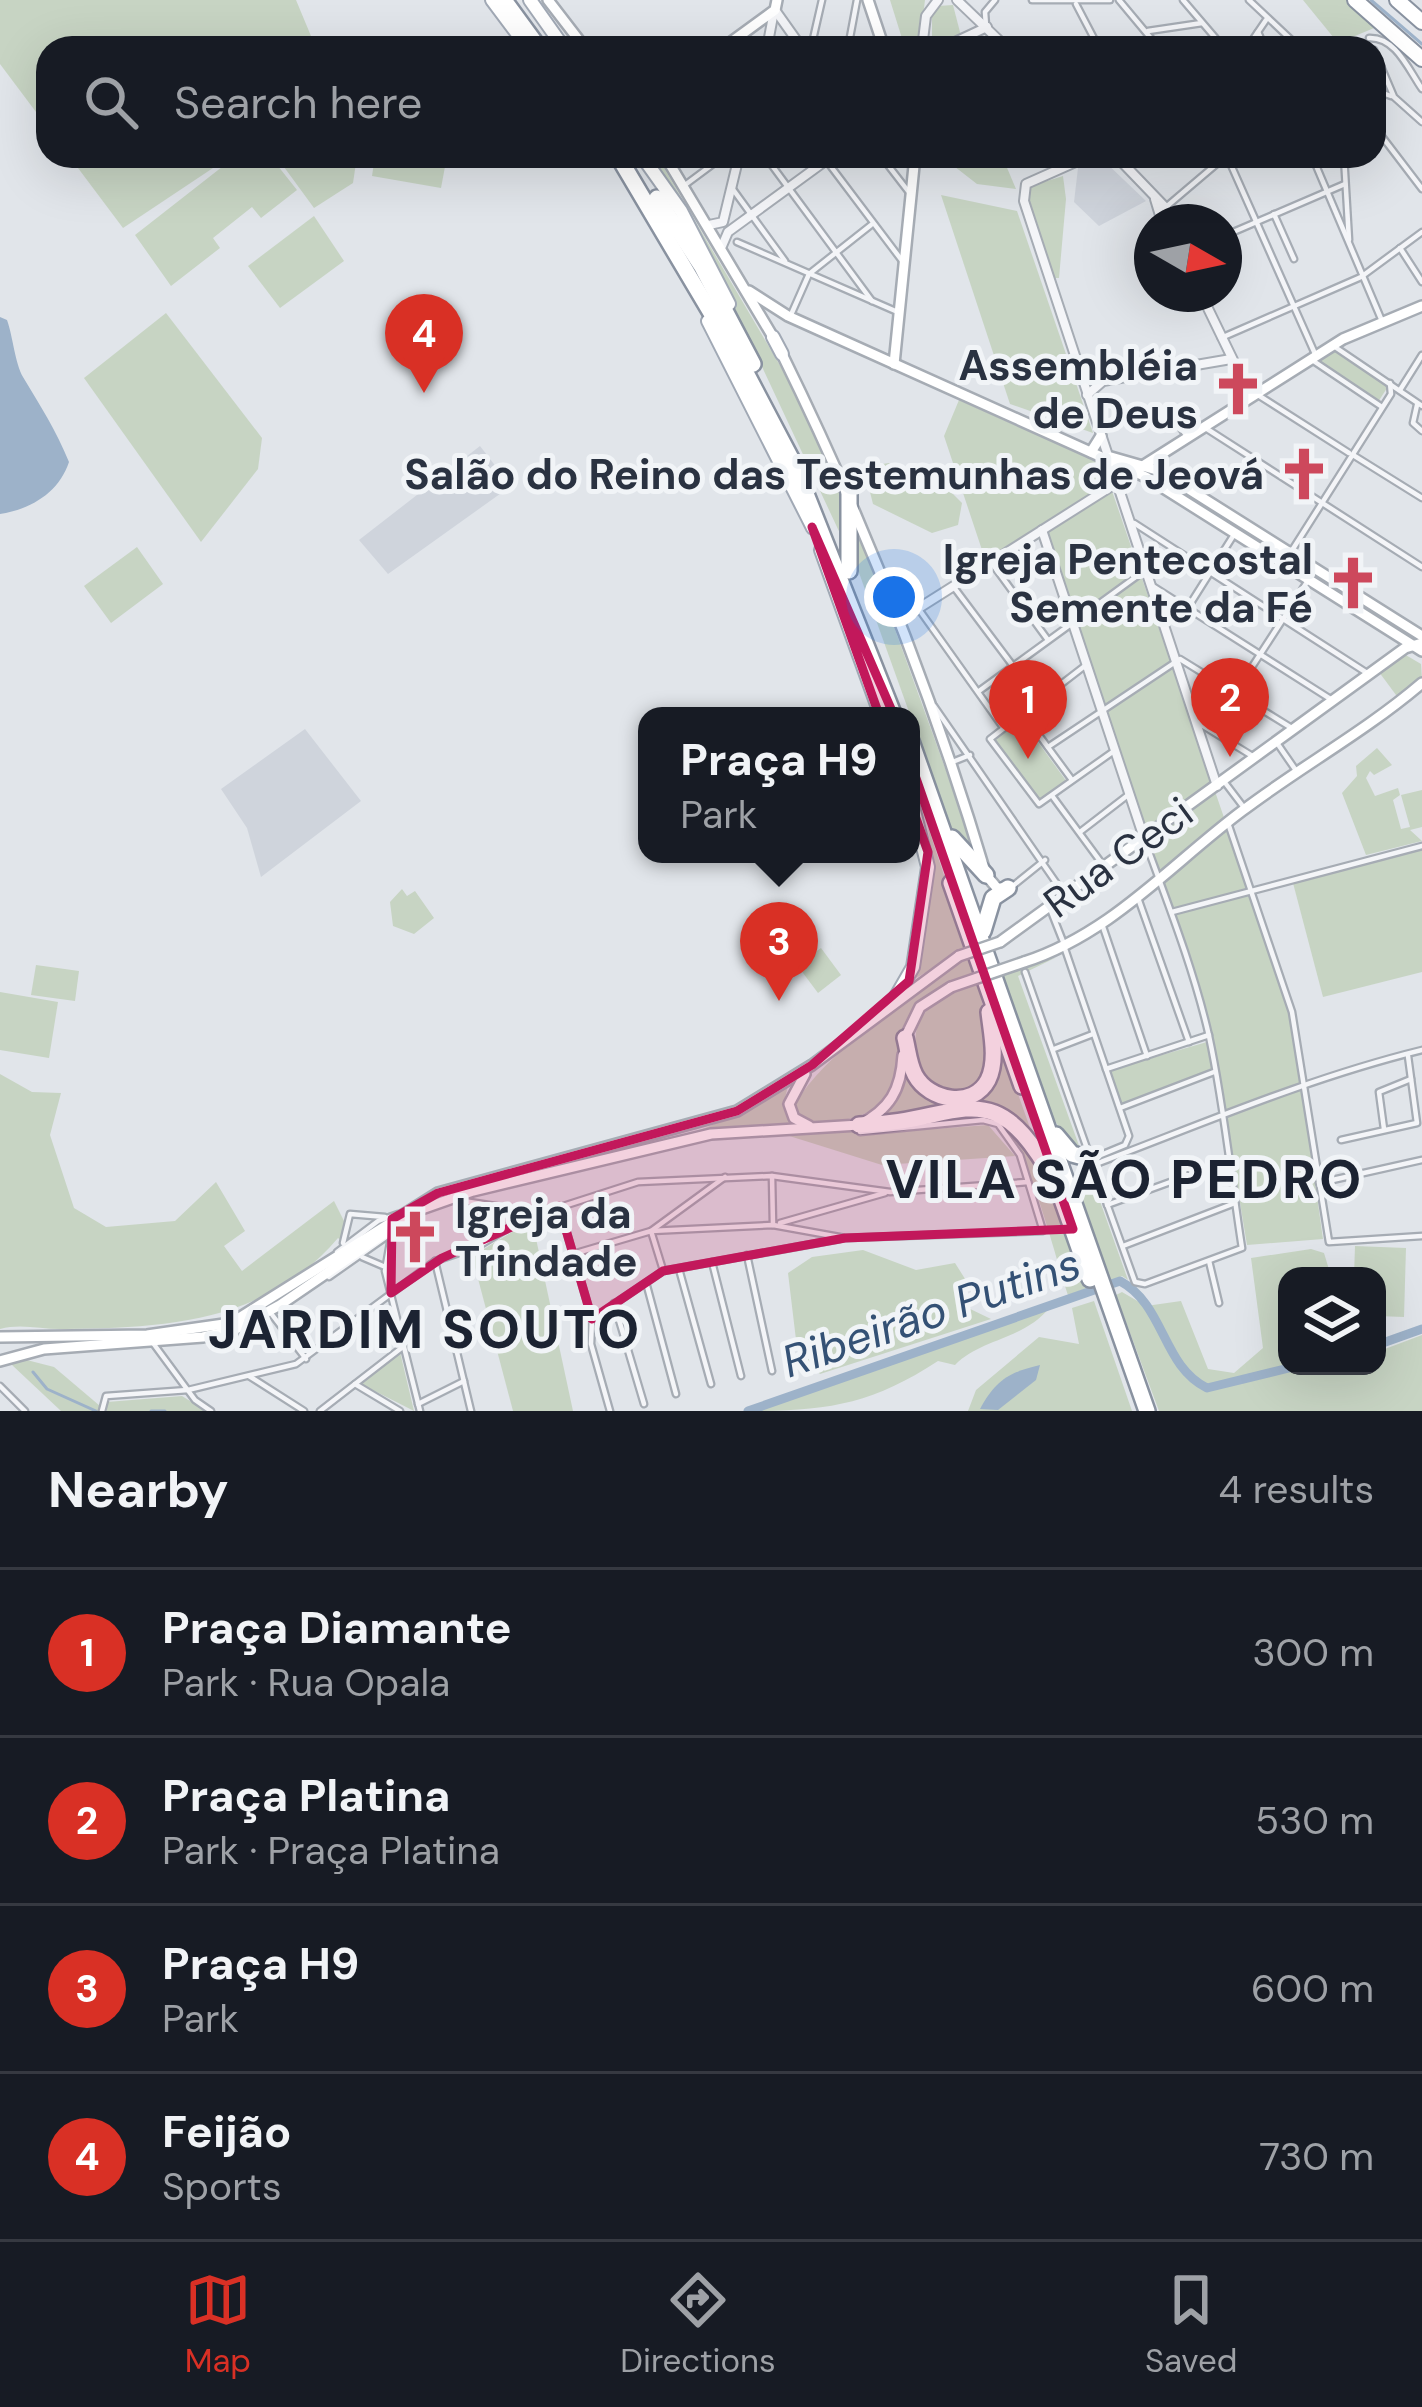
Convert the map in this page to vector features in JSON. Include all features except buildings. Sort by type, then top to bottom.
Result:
[{"type":"highway","points":[[504,0],[530,36]]},
{"type":"highway","points":[[514,0],[540,36]]},
{"type":"highway","points":[[1355,0],[1415,62]]},
{"type":"highway","points":[[1397,0],[1422,22]]},
{"type":"highway","points":[[625,168],[795,466],[892,707]]},
{"type":"highway","points":[[636,168],[702,267],[755,368],[849,571],[893,707]]},
{"type":"highway","points":[[849,571],[850,491]]},
{"type":"highway","points":[[920,766],[992,941],[1092,1270]]},
{"type":"highway","points":[[920,792],[1059,1190],[1147,1411]]},
{"type":"highway","points":[[940,821],[988,878]]},
{"type":"highway","points":[[992,941],[993,898],[1008,888]]},
{"type":"highway","points":[[905,1038],[914,1074],[932,1093],[954,1099],[977,1092],[991,1071],[986,985]]},
{"type":"highway","points":[[855,1125],[921,1123],[968,1107],[1004,1114],[1031,1142],[1059,1190]]},
{"type":"highway","points":[[1040,1108],[1065,1147],[1092,1162],[1076,1180],[1079,1215]]},
{"type":"highway","points":[[1105,1306],[1136,1411]]},
{"type":"main road","points":[[490,0],[519,36]]},
{"type":"main road","points":[[530,0],[556,36]]},
{"type":"main road","points":[[548,0],[576,36]]},
{"type":"main road","points":[[862,1],[878,36]]},
{"type":"main road","points":[[738,36],[776,5]]},
{"type":"main road","points":[[615,168],[734,369],[812,526],[892,707]]},
{"type":"main road","points":[[650,168],[715,272],[755,368]]},
{"type":"main road","points":[[672,168],[749,291],[850,491],[955,761],[988,878],[1008,888]]},
{"type":"main road","points":[[894,364],[914,168]]},
{"type":"main road","points":[[749,291],[789,316],[1142,472],[1272,540],[1373,605],[1416,645]]},
{"type":"main road","points":[[1142,472],[1187,437],[1329,347],[1422,306]]},
{"type":"main road","points":[[773,337],[776,319],[789,316]]},
{"type":"main road","points":[[1099,431],[1103,456]]},
{"type":"main road","points":[[1142,472],[1416,645]]},
{"type":"main road","points":[[812,526],[878,707]]},
{"type":"main road","points":[[1264,550],[1272,540]]},
{"type":"main road","points":[[894,602],[903,609],[918,608]]},
{"type":"main road","points":[[1352,607],[1371,614],[1373,605]]},
{"type":"main road","name":"Rua Ceci","points":[[393,1226],[403,1212],[438,1193],[706,1124],[765,1096],[959,956],[1037,915],[1066,889],[1105,867],[1416,645]]},
{"type":"main road","points":[[3,1359],[44,1349],[203,1337],[270,1312],[345,1256],[445,1198],[687,1138],[855,1125],[877,1115],[898,1090],[905,1038],[920,1007],[951,987],[1025,967],[1102,924],[1245,809],[1422,683]]},
{"type":"main road","points":[[894,1000],[913,967],[928,867],[920,835]]},
{"type":"main road","points":[[812,1066],[789,1104],[794,1118],[813,1128]]},
{"type":"main road","points":[[2,1337],[201,1330],[255,1312],[314,1278]]},
{"type":"main road","points":[[2,1337],[15,1347],[3,1359]]},
{"type":"street","points":[[814,36],[822,0]]},
{"type":"street","points":[[924,36],[928,0]]},
{"type":"street","points":[[926,16],[938,0]]},
{"type":"street","points":[[960,0],[995,36]]},
{"type":"street","points":[[986,27],[985,12],[995,0]]},
{"type":"street","points":[[1032,0],[1076,4],[1110,0]]},
{"type":"street","points":[[1119,0],[1150,36]]},
{"type":"street","points":[[1183,0],[1213,36]]},
{"type":"street","points":[[1249,0],[1285,36]]},
{"type":"street","points":[[852,36],[862,1]]},
{"type":"street","points":[[1076,4],[1093,36]]},
{"type":"street","points":[[769,36],[776,5]]},
{"type":"street","points":[[776,5],[795,36]]},
{"type":"street","points":[[1255,36],[1266,20]]},
{"type":"street","points":[[1146,31],[1202,23]]},
{"type":"street","points":[[967,36],[986,27]]},
{"type":"street","points":[[1258,32],[1260,36]]},
{"type":"street","points":[[1386,42],[1415,62],[1422,89]]},
{"type":"street","points":[[1386,78],[1394,98]]},
{"type":"street","points":[[1386,95],[1422,122]]},
{"type":"street","points":[[1386,142],[1422,189]]},
{"type":"street","points":[[683,186],[708,168]]},
{"type":"street","points":[[710,228],[723,222],[736,168]]},
{"type":"street","points":[[774,168],[872,301]]},
{"type":"street","points":[[722,246],[728,232],[815,168]]},
{"type":"street","points":[[834,168],[905,265]]},
{"type":"street","points":[[890,168],[911,195]]},
{"type":"street","points":[[1064,168],[1023,188],[1099,431],[1170,413],[1187,437]]},
{"type":"street","points":[[1128,168],[1158,204]]},
{"type":"street","points":[[1174,204],[1213,168]]},
{"type":"street","points":[[1232,168],[1314,358],[1382,407]]},
{"type":"street","points":[[1317,168],[1382,321]]},
{"type":"street","points":[[1344,168],[1349,249]]},
{"type":"street","points":[[1242,228],[1345,184]]},
{"type":"street","points":[[732,188],[785,261]]},
{"type":"street","points":[[1274,214],[1294,259]]},
{"type":"street","points":[[789,316],[809,274],[872,224]]},
{"type":"street","points":[[710,228],[728,232]]},
{"type":"street","points":[[1221,338],[1361,277],[1422,232]]},
{"type":"street","points":[[737,242],[900,313]]},
{"type":"street","points":[[1400,248],[1422,282]]},
{"type":"street","points":[[1209,312],[1254,395],[1422,499]]},
{"type":"street","points":[[1071,346],[1088,377],[1103,381],[1231,359]]},
{"type":"street","points":[[1329,347],[1343,351],[1414,400],[1420,410],[1413,424],[1422,431]]},
{"type":"street","points":[[1400,390],[1422,355]]},
{"type":"street","points":[[1087,395],[1103,381]]},
{"type":"street","points":[[1291,552],[1392,391],[1390,383]]},
{"type":"street","points":[[1204,427],[1422,567]]},
{"type":"street","points":[[1103,456],[1129,520],[1192,719],[1220,783],[1245,809]]},
{"type":"street","points":[[899,620],[1142,472]]},
{"type":"street","points":[[1129,520],[1370,675]]},
{"type":"street","points":[[1025,967],[1135,1282],[1144,1284],[1242,1248],[1209,1035],[1042,530]]},
{"type":"street","points":[[1187,609],[1235,533]]},
{"type":"street","points":[[991,562],[1048,640]]},
{"type":"street","points":[[979,692],[1144,571]]},
{"type":"street","points":[[1236,691],[1309,580]]},
{"type":"street","points":[[1149,584],[1334,701]]},
{"type":"street","points":[[953,586],[1013,666]]},
{"type":"street","points":[[918,608],[1002,726]]},
{"type":"street","points":[[1048,747],[1173,661],[1190,663],[1294,730]]},
{"type":"street","points":[[1086,665],[990,739],[1036,804],[1114,752]]},
{"type":"street","points":[[1022,712],[1073,781]]},
{"type":"street","points":[[1192,719],[1256,758]]},
{"type":"street","points":[[938,720],[970,755],[1066,889]]},
{"type":"street","points":[[1277,743],[1297,772]]},
{"type":"street","points":[[955,761],[970,755]]},
{"type":"street","points":[[1079,832],[1128,795]]},
{"type":"street","points":[[1053,796],[1105,867]]},
{"type":"street","points":[[1228,822],[1292,1012],[1329,1242],[1422,1236]]},
{"type":"street","points":[[1170,913],[1422,846]]},
{"type":"street","points":[[1008,888],[1031,876],[1045,860]]},
{"type":"street","points":[[1031,876],[1054,875]]},
{"type":"street","points":[[1138,898],[1190,1042]]},
{"type":"street","points":[[1049,906],[1128,1142],[1092,1162]]},
{"type":"street","points":[[1037,915],[1055,926]]},
{"type":"street","points":[[1102,924],[1147,1056]]},
{"type":"street","points":[[1053,1049],[1094,1034]]},
{"type":"street","points":[[1106,1069],[1209,1035]]},
{"type":"street","points":[[1092,1162],[1303,1083],[1422,1050]]},
{"type":"street","points":[[1342,1140],[1417,1123],[1408,1054]]},
{"type":"street","points":[[1120,1108],[1214,1072]]},
{"type":"street","points":[[1384,1131],[1379,1092],[1411,1079]]},
{"type":"street","points":[[592,1319],[663,1271],[845,1238],[1043,1231],[1014,1142],[998,1124],[921,1123]]},
{"type":"street","points":[[1319,1183],[1422,1160]]},
{"type":"street","points":[[1107,1205],[1228,1161]]},
{"type":"street","points":[[102,1411],[106,1396],[188,1390],[306,1359],[435,1262],[477,1247],[540,1213],[638,1181],[772,1176],[890,1192],[1028,1182]]},
{"type":"street","points":[[772,1176],[773,1225]]},
{"type":"street","points":[[651,1231],[725,1177]]},
{"type":"street","points":[[473,1191],[469,1198],[482,1203]]},
{"type":"street","points":[[573,1254],[651,1231],[773,1225],[890,1192]]},
{"type":"street","points":[[445,1198],[540,1213]]},
{"type":"street","points":[[1121,1246],[1235,1203]]},
{"type":"street","points":[[559,1206],[592,1319],[590,1344],[610,1411]]},
{"type":"street","points":[[393,1226],[350,1214],[345,1256],[379,1260],[385,1271],[419,1407],[464,1381]]},
{"type":"street","points":[[804,1218],[812,1231]]},
{"type":"street","points":[[773,1225],[845,1238]]},
{"type":"street","points":[[360,1257],[393,1226]]},
{"type":"street","points":[[385,1271],[393,1226]]},
{"type":"street","points":[[651,1231],[663,1271]]},
{"type":"street","points":[[747,1255],[772,1371]]},
{"type":"street","points":[[1208,1261],[1220,1303]]},
{"type":"street","points":[[435,1262],[471,1411]]},
{"type":"street","points":[[712,1262],[741,1376]]},
{"type":"street","points":[[679,1269],[711,1384]]},
{"type":"street","points":[[646,1286],[676,1394]]},
{"type":"street","points":[[614,1303],[644,1404]]},
{"type":"street","points":[[270,1312],[306,1359]]},
{"type":"street","points":[[152,1341],[188,1390],[211,1411]]},
{"type":"street","points":[[320,1411],[404,1346]]},
{"type":"street","points":[[262,1373],[267,1388]]},
{"type":"street","points":[[249,1376],[304,1411]]},
{"type":"street","points":[[355,1384],[400,1411]]},
{"type":"street","points":[[0,1386],[25,1411]]},
{"type":"highlighted area","points":[[812,527],[895,718],[1073,1229],[845,1238],[663,1271],[592,1319],[559,1206],[442,1258],[391,1293],[392,1219],[438,1193],[737,1111],[812,1065],[909,981],[928,852]]},
{"type":"shaded area","points":[[1078,168],[1111,168],[1146,201],[1099,226],[1074,202]]},
{"type":"shaded area","points":[[480,446],[511,486],[388,574],[359,540]]},
{"type":"shaded area","points":[[305,729],[361,801],[261,877],[247,828],[221,789]]},
{"type":"green space","points":[[0,0],[296,0],[311,36],[36,36],[36,112],[0,64]]},
{"type":"green space","points":[[890,0],[925,0],[920,36],[901,36]]},
{"type":"green space","points":[[1303,0],[1348,0],[1379,26],[1355,36],[1332,36]]},
{"type":"green space","points":[[953,5],[961,36],[932,36],[932,14],[938,6]]},
{"type":"green space","points":[[78,168],[213,168],[123,228]]},
{"type":"green space","points":[[221,168],[280,168],[297,190],[261,218],[252,207],[213,238],[220,248],[171,286],[135,235]]},
{"type":"green space","points":[[285,168],[355,168],[353,183],[314,208]]},
{"type":"green space","points":[[373,168],[445,168],[441,188],[372,176]]},
{"type":"green space","points":[[656,168],[664,168],[795,391],[846,496],[844,542],[720,277]]},
{"type":"green space","points":[[956,168],[1007,168],[1016,189],[977,184]]},
{"type":"green space","points":[[1063,176],[1066,199],[1059,278],[1054,278],[1028,195],[1031,186]]},
{"type":"green space","points":[[941,195],[1017,211],[1093,433],[1010,404]]},
{"type":"green space","points":[[314,216],[344,261],[280,308],[248,266]]},
{"type":"green space","points":[[166,313],[262,438],[258,469],[201,542],[84,378]]},
{"type":"green space","points":[[1336,348],[1389,385],[1378,402],[1316,360]]},
{"type":"green space","points":[[959,400],[1106,466],[1112,483],[985,559],[944,436]]},
{"type":"green space","points":[[889,463],[953,494],[962,503],[958,525],[932,533],[873,504],[866,476],[876,465]]},
{"type":"green space","points":[[1112,491],[1291,1013],[1323,1239],[1247,1245],[1211,1028],[1045,531]]},
{"type":"green space","points":[[855,519],[978,859],[950,826],[920,742],[920,707],[907,707],[853,556]]},
{"type":"green space","points":[[137,547],[163,584],[111,623],[84,586]]},
{"type":"green space","points":[[1404,654],[1421,664],[1422,680],[1399,699],[1379,672]]},
{"type":"green space","points":[[1019,716],[1067,782],[1038,805],[991,737]]},
{"type":"green space","points":[[1377,748],[1392,765],[1374,775],[1370,771],[1366,778],[1375,796],[1398,788],[1400,795],[1393,800],[1401,829],[1410,827],[1401,795],[1422,790],[1422,827],[1410,830],[1422,841],[1366,855],[1342,793],[1357,776],[1356,766]]},
{"type":"green space","points":[[928,827],[968,948],[916,978],[921,922],[934,869]]},
{"type":"green space","points":[[1422,850],[1422,972],[1323,997],[1293,883]]},
{"type":"green space","points":[[402,889],[407,896],[415,891],[434,918],[414,934],[393,926],[390,902]]},
{"type":"green space","points":[[821,948],[841,975],[818,993],[797,965]]},
{"type":"green space","points":[[1057,957],[1018,976],[1082,1154],[1066,1137],[1041,1094],[1001,975]]},
{"type":"green space","points":[[971,958],[976,972],[933,992],[913,1012],[898,1075],[884,1101],[862,1115],[833,1122],[816,1124],[795,1112],[801,1096],[841,1051],[928,982]]},
{"type":"green space","points":[[36,965],[79,971],[75,1001],[31,995]]},
{"type":"green space","points":[[979,984],[990,1053],[985,1078],[958,1097],[923,1084],[916,1030],[929,1008]]},
{"type":"green space","points":[[0,992],[58,1002],[49,1058],[0,1050]]},
{"type":"green space","points":[[993,1024],[1034,1139],[1016,1121],[981,1108],[903,1118],[881,1116],[901,1092],[907,1067],[916,1086],[979,1096]]},
{"type":"green space","points":[[1207,1042],[1212,1071],[1121,1104],[1110,1070]]},
{"type":"green space","points":[[0,1074],[32,1092],[61,1093],[50,1135],[74,1208],[106,1227],[175,1221],[216,1182],[245,1231],[224,1246],[242,1271],[334,1201],[345,1223],[343,1242],[338,1238],[280,1288],[214,1315],[141,1326],[0,1329]]},
{"type":"green space","points":[[788,1086],[783,1106],[793,1127],[700,1130],[749,1110]]},
{"type":"green space","points":[[963,1112],[1002,1116],[1042,1171],[1088,1288],[1068,1295],[1029,1173],[1007,1131],[981,1117],[929,1120]]},
{"type":"green space","points":[[914,1125],[933,1129],[988,1125],[1015,1156],[882,1165],[783,1134]]},
{"type":"green space","points":[[1086,1175],[1091,1176],[1128,1280],[1122,1276],[1109,1283],[1081,1193]]},
{"type":"green space","points":[[532,1220],[573,1411],[513,1411],[472,1256]]},
{"type":"green space","points":[[1355,1246],[1406,1248],[1404,1317],[1386,1316],[1386,1267],[1354,1267]]},
{"type":"green space","points":[[1311,1249],[1324,1253],[1328,1267],[1278,1267],[1278,1375],[1386,1375],[1386,1349],[1422,1335],[1422,1411],[1159,1411],[1116,1295],[1122,1292],[1146,1306],[1181,1301],[1208,1369],[1234,1373],[1263,1348],[1251,1258]]},
{"type":"green space","points":[[863,1250],[916,1270],[955,1263],[967,1282],[964,1306],[991,1319],[820,1374],[797,1348],[788,1273],[812,1257]]},
{"type":"green space","points":[[1094,1301],[1132,1411],[968,1411],[976,1390],[1039,1337],[1079,1344],[1072,1308]]},
{"type":"green space","points":[[1050,1307],[1028,1326],[955,1365],[938,1361],[869,1396],[825,1407],[748,1411]]},
{"type":"green space","points":[[400,1352],[414,1411],[359,1383]]},
{"type":"green space","points":[[19,1358],[54,1367],[100,1406],[100,1411],[61,1411],[11,1364]]},
{"type":"green space","points":[[182,1396],[206,1411],[107,1411],[107,1402]]},
{"type":"water","points":[[0,317],[7,320],[20,371],[69,462],[43,497],[0,514]]},
{"type":"water","points":[[1040,1365],[1036,1380],[998,1410],[980,1409],[1004,1379]]},
{"type":"waterway","points":[[1371,0],[1422,44]]},
{"type":"waterway","name":"Ribeirão Putins","points":[[748,1411],[1120,1281],[1146,1305],[1181,1365],[1207,1388],[1278,1371]]},
{"type":"waterway","name":"Ribeirão Putins","points":[[1386,1342],[1422,1329]]},
{"type":"waterway","points":[[33,1372],[47,1389],[96,1411]]},
{"type":"waterway","points":[[151,1411],[165,1411]]},
{"type":"place","name":"Assembléia de Deus","points":[[1238,389]]},
{"type":"place","name":"Feijão","points":[[424,393]]},
{"type":"place","name":"Salão do Reino das Testemunhas de Jeová","points":[[1304,474]]},
{"type":"place","name":"Igreja Pentecostal Semente da Fé","points":[[1353,583]]},
{"type":"place","name":"Praça Platina","points":[[1230,757]]},
{"type":"place","name":"Praça Diamante","points":[[1028,759]]},
{"type":"place","name":"Praça H9","points":[[779,1001]]},
{"type":"place","name":"Igreja da Trindade","points":[[415,1237]]},
{"type":"district","name":"VILA SÃO PEDRO","points":[[1125,1179]]},
{"type":"district","name":"JARDIM SOUTO","points":[[425,1329]]}]
